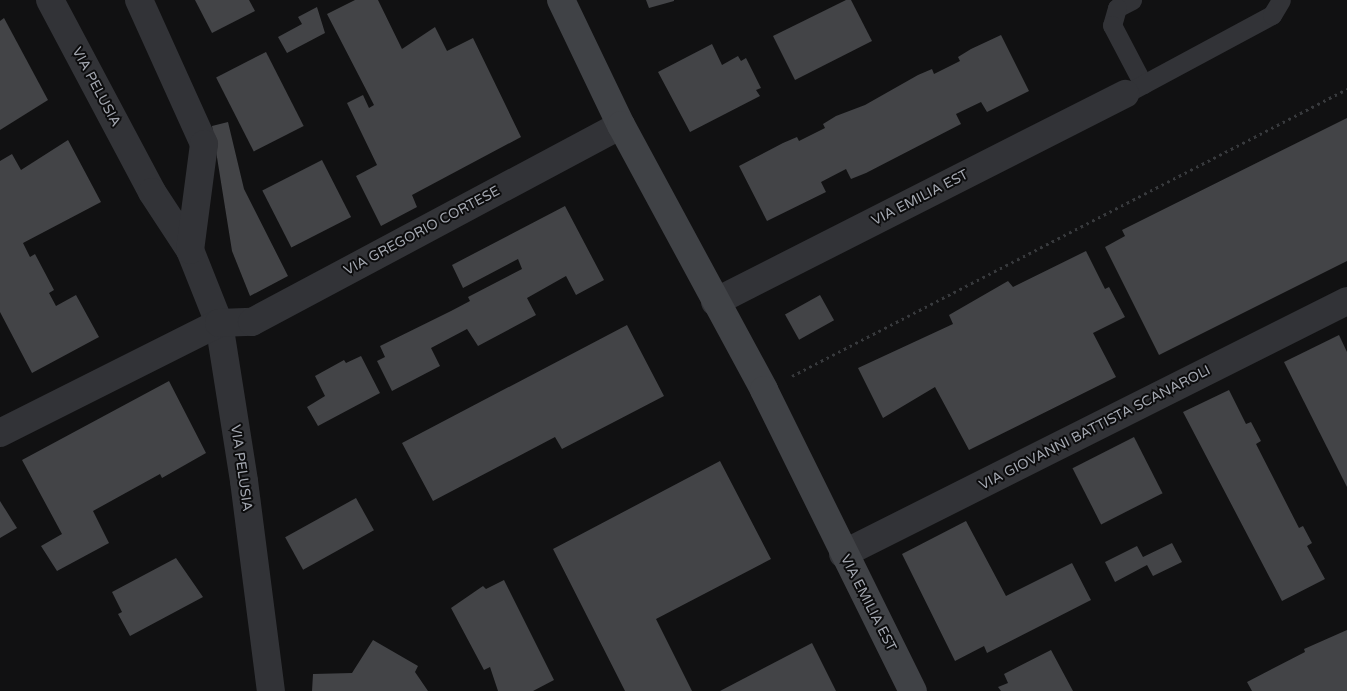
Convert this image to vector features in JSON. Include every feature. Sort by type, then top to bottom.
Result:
[{"type":"street","name":"VIA PELUSIA","points":[[50,0],[152,192],[190,250],[219,323],[244,481],[270,691]]},
{"type":"street","name":"VIA PELUSIA","points":[[138,0],[204,144],[190,250]]},
{"type":"street","name":"VIA EMILIA EST","points":[[561,0],[622,125],[715,302],[764,390],[843,554],[913,691]]},
{"type":"street","name":"VIA EMILIA EST","points":[[715,302],[1134,89]]},
{"type":"street","name":"VIA GREGORIO CORTESE","points":[[219,323],[252,322],[622,125]]},
{"type":"street","name":"VIA GIOVANNI BATTISTA SCANAROLI","points":[[843,554],[1347,301]]},
{"type":"street","points":[[0,433],[219,323]]},
{"type":"lane","points":[[1132,0],[1118,8],[1112,25],[1134,89],[1272,15],[1281,0]]},
{"type":"path","points":[[764,390],[1347,89]]},
{"type":"building","points":[[195,0],[249,0],[255,11],[212,33]]},
{"type":"building","points":[[355,0],[378,0],[402,49],[435,27],[447,51],[473,38],[521,137],[412,195],[417,207],[381,226],[356,176],[377,165],[347,103],[363,95],[369,108],[374,105],[327,14]]},
{"type":"building","points":[[646,0],[674,0],[674,1],[649,8]]},
{"type":"building","points":[[846,0],[851,0],[872,41],[795,80],[773,36]]},
{"type":"building","points":[[317,7],[325,33],[287,53],[278,37],[302,24],[298,17]]},
{"type":"building","points":[[4,18],[48,100],[0,130],[0,21]]},
{"type":"building","points":[[1001,35],[1029,91],[987,112],[981,102],[956,114],[961,124],[851,179],[846,169],[821,182],[826,192],[767,221],[739,166],[783,143],[797,137],[799,141],[825,128],[823,124],[836,116],[865,105],[918,75],[932,69],[934,74],[960,61],[958,57]]},
{"type":"building","points":[[712,44],[722,65],[738,56],[741,61],[746,58],[761,88],[756,90],[760,96],[690,132],[658,72]]},
{"type":"building","points":[[266,52],[304,126],[254,151],[216,77]]},
{"type":"building","points":[[1347,118],[1347,261],[1159,355],[1105,247],[1125,236],[1122,230]]},
{"type":"building","points":[[228,122],[244,189],[288,276],[250,296],[232,251],[212,126]]},
{"type":"building","points":[[68,140],[101,202],[23,243],[30,257],[35,254],[54,290],[49,293],[56,306],[76,295],[99,337],[32,373],[0,312],[0,161],[12,154],[21,170]]},
{"type":"building","points":[[322,160],[351,217],[291,247],[262,190]]},
{"type":"building","points":[[565,206],[604,280],[576,295],[566,276],[527,298],[536,315],[478,346],[467,329],[431,348],[440,366],[392,391],[377,361],[385,357],[380,346],[470,301],[468,297],[522,269],[518,259],[463,288],[452,265]]},
{"type":"building","points":[[1086,251],[1105,289],[1109,287],[1125,317],[1093,333],[1116,377],[969,450],[935,387],[883,418],[858,368],[953,324],[949,315],[1008,281],[1013,287]]},
{"type":"building","points":[[820,295],[834,320],[799,340],[785,314]]},
{"type":"building","points":[[627,325],[664,396],[562,449],[555,437],[433,501],[402,443]]},
{"type":"building","points":[[1339,335],[1347,352],[1347,487],[1284,362]]},
{"type":"building","points":[[361,356],[380,393],[318,426],[307,407],[325,396],[315,376],[344,360],[346,363]]},
{"type":"building","points":[[169,381],[206,453],[162,478],[160,474],[93,511],[109,543],[57,571],[41,546],[62,534],[22,460]]},
{"type":"building","points":[[1229,390],[1246,424],[1251,422],[1261,441],[1256,444],[1299,528],[1303,526],[1312,543],[1307,546],[1325,579],[1282,601],[1183,412]]},
{"type":"building","points":[[1134,437],[1163,493],[1101,524],[1073,468]]},
{"type":"building","points":[[720,461],[771,559],[656,619],[692,691],[625,691],[553,549]]},
{"type":"building","points":[[356,498],[374,530],[303,570],[285,537]]},
{"type":"building","points":[[0,501],[17,528],[0,538]]},
{"type":"building","points":[[966,521],[1006,596],[1072,563],[1091,600],[987,653],[984,646],[955,661],[902,554]]},
{"type":"building","points":[[1172,543],[1182,562],[1153,576],[1147,565],[1115,582],[1105,562],[1137,546],[1143,557]]},
{"type":"building","points":[[176,558],[203,597],[130,636],[118,614],[122,612],[112,592]]},
{"type":"building","points":[[504,580],[554,680],[533,691],[498,691],[490,667],[484,670],[451,608],[483,586],[486,589]]},
{"type":"building","points":[[1347,630],[1347,691],[1252,691],[1247,682],[1305,652],[1304,649]]},
{"type":"building","points":[[373,640],[418,666],[415,672],[428,691],[312,691],[313,674],[352,673]]},
{"type":"building","points":[[812,643],[836,691],[720,691]]},
{"type":"building","points":[[1051,650],[1073,691],[1001,691],[998,687],[1008,683],[1004,674]]}]
